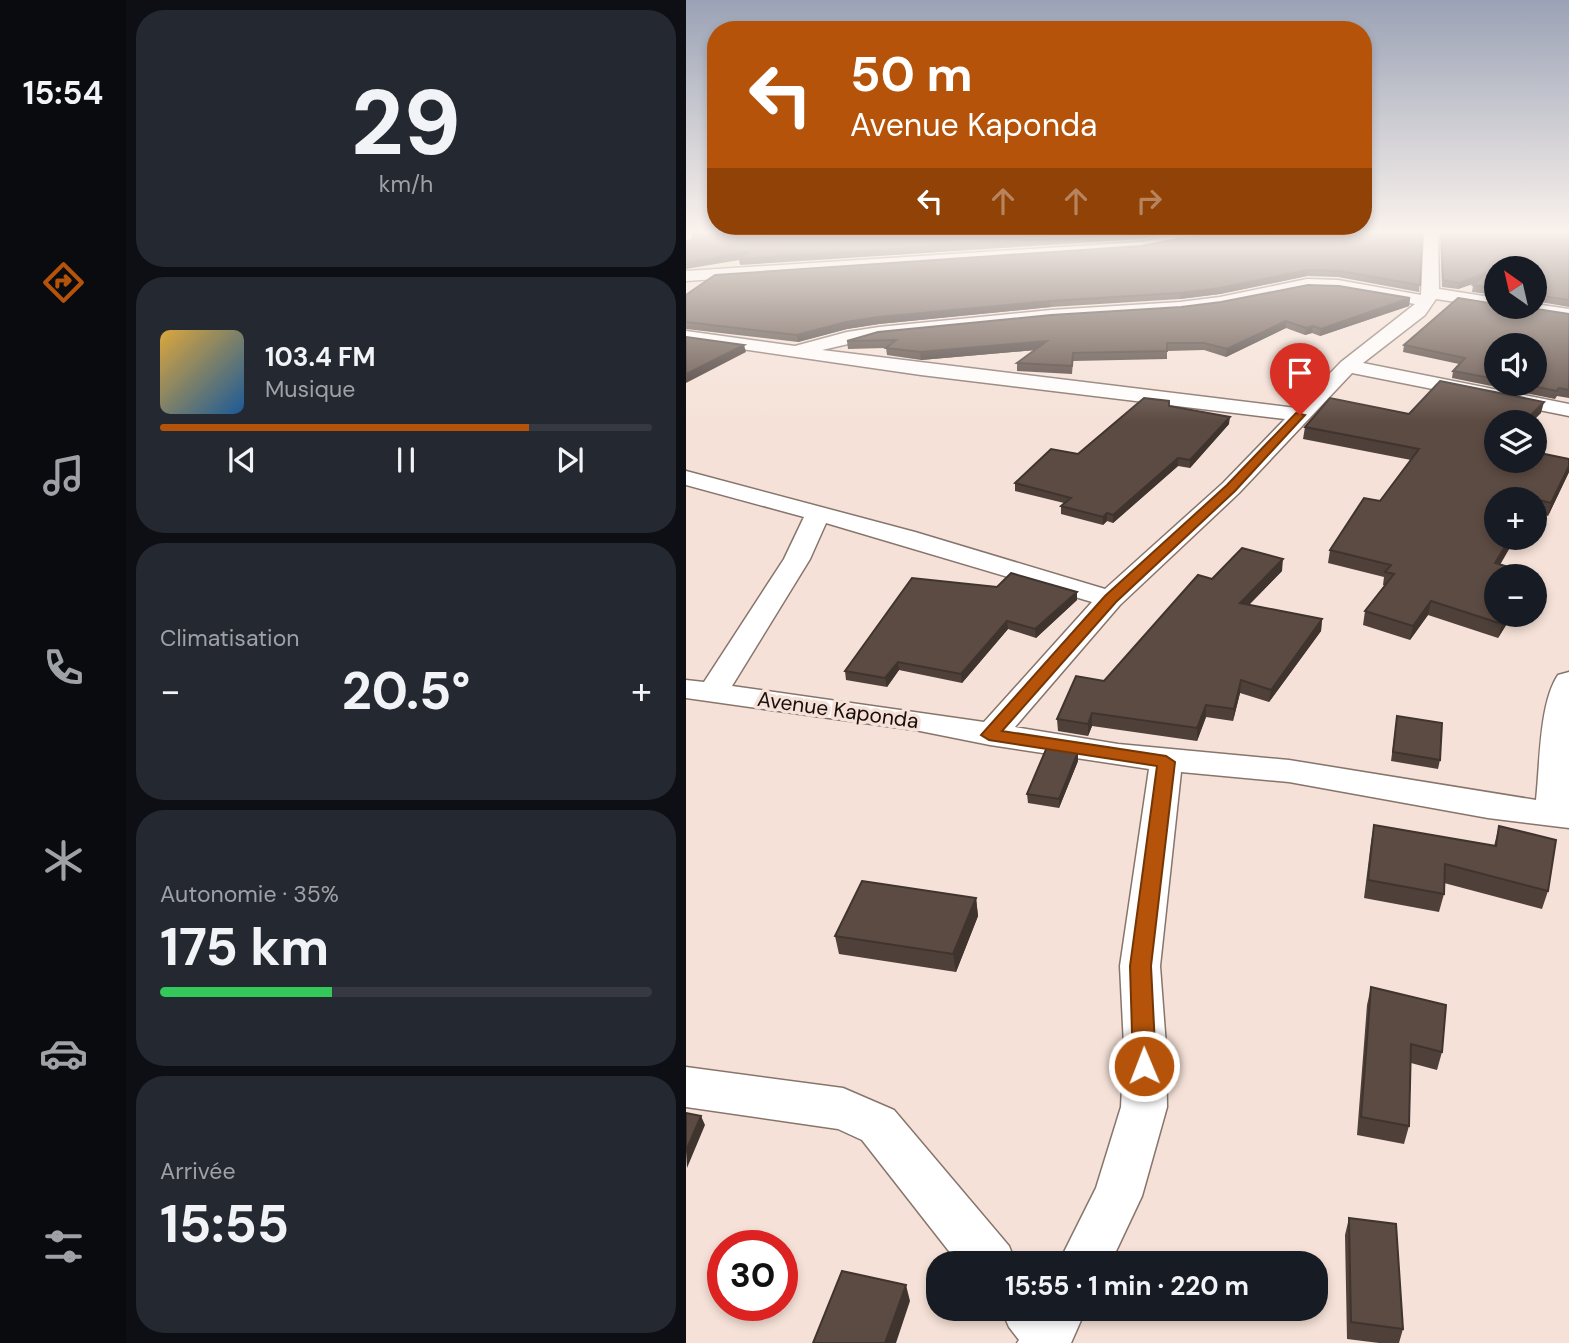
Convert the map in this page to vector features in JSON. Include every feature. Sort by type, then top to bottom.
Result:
[{"type":"street","points":[[796,351],[847,337],[879,332],[1051,315],[1180,307],[1246,297]]},
{"type":"street","points":[[989,735],[1110,599],[1231,488],[1348,366],[1411,318],[1429,297],[1484,302]]},
{"type":"street","points":[[1547,311],[1569,314]]},
{"type":"street","points":[[686,336],[921,369],[1300,415]]},
{"type":"street","points":[[1348,366],[1569,410]]},
{"type":"street","points":[[686,478],[818,513],[1110,599]]},
{"type":"street","points":[[700,691],[797,559],[818,513]]},
{"type":"street","points":[[1560,815],[1569,681]]},
{"type":"street","name":"Avenue Kaponda","points":[[700,691],[915,720],[989,735],[1166,762],[1278,769],[1488,806],[1560,815]]},
{"type":"street","points":[[1090,1251],[1118,1196],[1144,1107],[1145,1046],[1140,966],[1166,762]]},
{"type":"street","points":[[686,1087],[843,1109],[878,1125],[980,1251]]},
{"type":"building","points":[[686,297],[1120,297],[878,317],[797,335],[686,322]]},
{"type":"building","points":[[1248,297],[1410,298],[1321,329],[1313,326],[1306,328],[1286,321],[1227,349],[1204,343],[1167,343],[1167,351],[1073,353],[1072,366],[1017,363],[1047,341],[920,352],[886,348],[896,340],[847,341],[878,332],[1221,302]]},
{"type":"building","points":[[1547,297],[1547,297],[1569,297],[1569,300]]},
{"type":"building","points":[[1458,298],[1484,302],[1484,319],[1547,319],[1547,311],[1569,314],[1569,390],[1547,389],[1547,333],[1484,333],[1484,377],[1453,371],[1465,358],[1404,345]]},
{"type":"building","points":[[686,337],[744,345],[686,374]]},
{"type":"building","points":[[1440,381],[1484,390],[1484,396],[1514,396],[1544,402],[1536,410],[1484,410],[1484,473],[1547,473],[1547,454],[1569,459],[1569,466],[1551,503],[1547,502],[1547,487],[1484,487],[1484,550],[1503,550],[1495,563],[1498,564],[1484,564],[1484,618],[1431,601],[1413,626],[1365,611],[1394,574],[1385,572],[1391,565],[1330,550],[1364,498],[1380,501],[1419,449],[1305,427],[1330,398],[1409,414]]},
{"type":"building","points":[[1144,398],[1169,401],[1169,406],[1230,417],[1190,460],[1178,458],[1113,515],[1107,513],[1103,517],[1061,506],[1071,498],[1015,483],[1051,449],[1078,454]]},
{"type":"building","points":[[1242,548],[1283,559],[1240,603],[1322,619],[1271,690],[1241,680],[1234,709],[1206,705],[1197,728],[1092,713],[1088,724],[1057,719],[1076,676],[1104,681],[1198,575],[1212,579]]},
{"type":"building","points":[[1011,573],[1077,592],[1035,629],[1007,621],[961,674],[898,662],[885,678],[845,671],[912,578],[997,587]]},
{"type":"building","points":[[1397,716],[1442,723],[1440,760],[1393,752]]},
{"type":"building","points":[[1047,747],[1078,752],[1059,799],[1027,794]]},
{"type":"building","points":[[1374,825],[1496,846],[1499,826],[1556,840],[1548,891],[1445,864],[1444,894],[1368,880]]},
{"type":"building","points":[[862,881],[976,898],[953,954],[835,936]]},
{"type":"building","points":[[1371,987],[1446,1005],[1442,1052],[1411,1044],[1409,1126],[1361,1117]]},
{"type":"building","points":[[686,1113],[701,1116],[686,1151]]},
{"type":"building","points":[[1349,1218],[1396,1224],[1403,1329],[1351,1322]]},
{"type":"building","points":[[842,1271],[906,1285],[885,1343],[813,1343]]},
{"type":"route","points":[[1144,1066],[1140,966],[1166,762],[989,735],[1110,599],[1231,488],[1300,415]]}]
